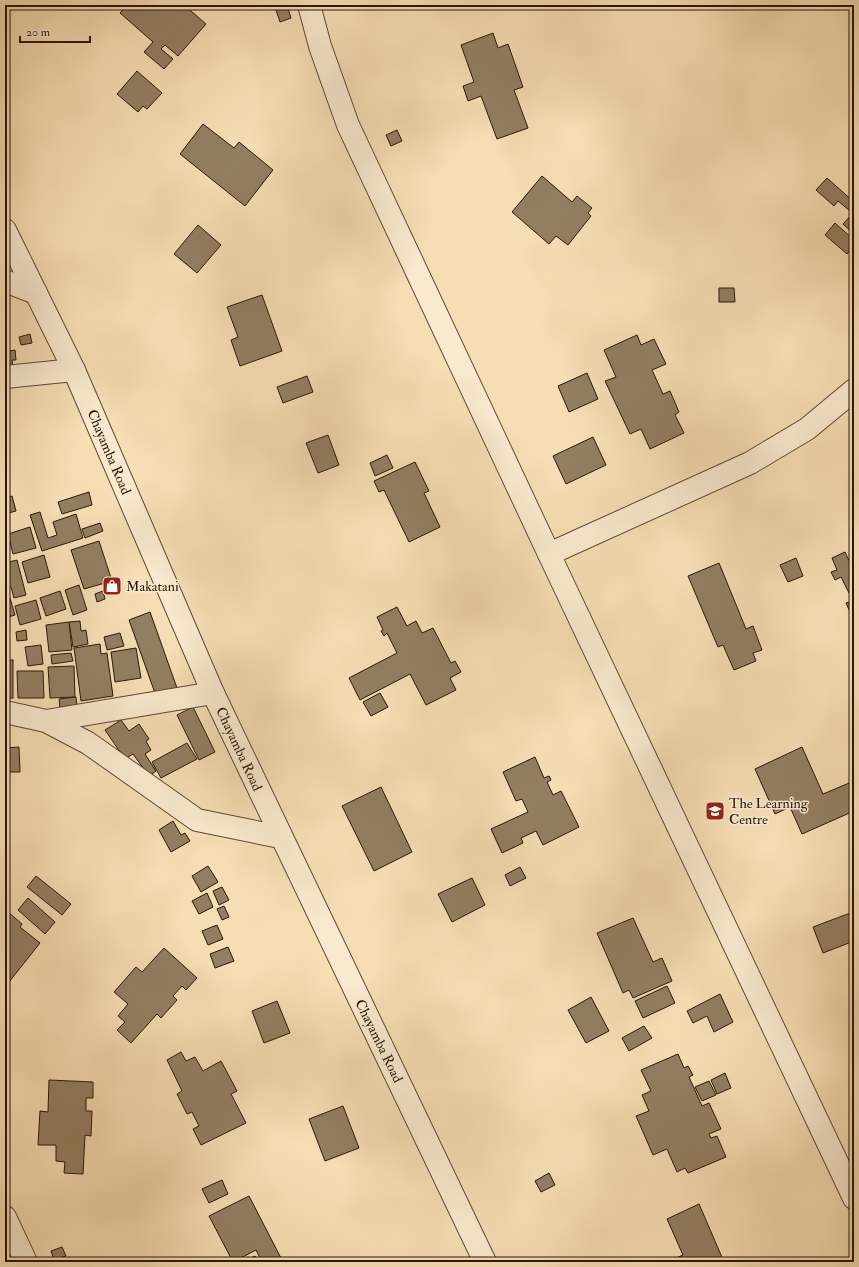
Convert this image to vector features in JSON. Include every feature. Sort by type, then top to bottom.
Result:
[{"type":"street","points":[[309,5],[320,46],[348,125],[854,1198]]},
{"type":"street","name":"Chayamba Road","points":[[5,230],[74,370],[213,693],[280,837],[485,1262]]},
{"type":"street","points":[[5,281],[36,293]]},
{"type":"street","points":[[5,377],[74,370]]},
{"type":"street","points":[[549,554],[750,463],[807,429],[854,390]]},
{"type":"street","points":[[46,721],[213,693]]},
{"type":"street","points":[[5,712],[46,721],[88,743],[196,820],[280,837]]},
{"type":"street","points":[[5,1217],[26,1262]]},
{"type":"building","points":[[127,5],[171,5],[173,7],[174,5],[184,5],[206,24],[178,56],[165,45],[161,49],[173,59],[164,69],[144,52],[153,42],[120,13]]},
{"type":"building","points":[[287,5],[291,18],[280,22],[275,7]]},
{"type":"building","points":[[493,33],[498,48],[508,44],[523,87],[514,90],[528,128],[497,139],[481,96],[468,101],[463,86],[474,82],[461,45]]},
{"type":"building","points":[[137,71],[162,93],[147,109],[143,106],[138,112],[117,94]]},
{"type":"building","points":[[203,124],[234,148],[239,142],[273,170],[245,206],[180,154]]},
{"type":"building","points":[[397,130],[402,141],[391,146],[386,135]]},
{"type":"building","points":[[542,176],[572,202],[577,196],[592,208],[588,213],[591,216],[568,245],[556,236],[549,244],[512,212]]},
{"type":"building","points":[[827,178],[854,202],[854,206],[850,211],[838,201],[834,206],[816,190]]},
{"type":"building","points":[[854,212],[854,234],[843,224]]},
{"type":"building","points":[[835,223],[854,240],[854,246],[847,254],[825,235]]},
{"type":"building","points":[[198,225],[221,245],[197,273],[174,254]]},
{"type":"building","points":[[719,288],[734,288],[735,302],[719,302]]},
{"type":"building","points":[[262,295],[282,351],[240,366],[231,340],[238,337],[227,307]]},
{"type":"building","points":[[30,334],[32,343],[21,345],[19,337]]},
{"type":"building","points":[[637,335],[641,345],[654,339],[666,364],[652,370],[663,394],[670,391],[679,412],[675,415],[684,433],[650,449],[641,429],[630,434],[605,381],[616,377],[604,350]]},
{"type":"building","points":[[5,340],[8,340],[10,351],[15,350],[16,360],[12,360],[13,366],[5,367]]},
{"type":"building","points":[[587,373],[598,399],[569,412],[558,386]]},
{"type":"building","points":[[307,376],[313,392],[283,403],[277,387]]},
{"type":"building","points":[[328,435],[339,465],[318,473],[306,443]]},
{"type":"building","points":[[593,437],[606,465],[566,484],[553,456]]},
{"type":"building","points":[[387,455],[393,468],[375,476],[370,463]]},
{"type":"building","points":[[415,462],[429,491],[424,493],[440,527],[409,542],[384,490],[379,492],[374,481]]},
{"type":"building","points":[[89,492],[92,505],[62,514],[58,502]]},
{"type":"building","points":[[5,496],[6,498],[12,496],[16,511],[5,514]]},
{"type":"building","points":[[40,512],[48,538],[57,535],[53,522],[76,514],[83,538],[42,551],[30,515]]},
{"type":"building","points":[[100,523],[103,531],[85,538],[82,529]]},
{"type":"building","points":[[30,527],[36,548],[13,554],[8,534]]},
{"type":"building","points":[[99,541],[112,581],[84,589],[71,550]]},
{"type":"building","points":[[845,552],[854,571],[854,591],[849,593],[841,577],[835,580],[831,572],[837,570],[832,558]]},
{"type":"building","points":[[44,555],[50,577],[28,583],[22,562]]},
{"type":"building","points":[[796,558],[803,576],[788,582],[780,565]]},
{"type":"building","points":[[17,560],[26,595],[14,598],[11,587],[5,589],[5,563]]},
{"type":"building","points":[[719,563],[746,629],[753,626],[762,650],[753,653],[756,661],[734,670],[723,645],[718,647],[688,576]]},
{"type":"building","points":[[79,585],[87,610],[73,615],[65,590]]},
{"type":"building","points":[[60,591],[66,609],[46,616],[40,598]]},
{"type":"building","points":[[103,591],[105,599],[97,602],[95,594]]},
{"type":"building","points":[[10,598],[15,615],[5,618],[5,600]]},
{"type":"building","points":[[36,600],[41,619],[20,625],[15,606]]},
{"type":"building","points":[[854,600],[854,621],[846,603]]},
{"type":"building","points":[[397,607],[407,626],[416,621],[422,633],[433,628],[451,663],[455,661],[461,672],[450,678],[456,690],[426,705],[410,674],[360,700],[349,678],[397,653],[387,633],[384,636],[381,631],[383,630],[377,617]]},
{"type":"building","points":[[150,612],[177,688],[156,696],[129,620]]},
{"type":"building","points":[[80,621],[81,631],[86,630],[88,644],[73,647],[69,622]]},
{"type":"building","points":[[69,622],[72,650],[49,652],[46,625]]},
{"type":"building","points":[[26,630],[27,640],[17,641],[16,632]]},
{"type":"building","points":[[120,633],[124,646],[107,650],[104,637]]},
{"type":"building","points":[[100,644],[101,654],[107,653],[113,696],[81,701],[74,648]]},
{"type":"building","points":[[41,645],[43,664],[28,666],[25,647]]},
{"type":"building","points":[[136,648],[141,678],[115,682],[111,652]]},
{"type":"building","points":[[71,653],[73,661],[52,664],[51,655]]},
{"type":"building","points":[[5,660],[13,660],[13,698],[5,698]]},
{"type":"building","points":[[74,666],[75,697],[50,698],[48,667]]},
{"type":"building","points":[[17,671],[43,671],[44,698],[18,698]]},
{"type":"building","points":[[380,693],[388,707],[371,716],[363,702]]},
{"type":"building","points":[[76,697],[77,707],[60,708],[59,699]]},
{"type":"building","points":[[193,707],[215,752],[199,760],[177,715]]},
{"type":"building","points":[[121,720],[129,731],[139,724],[149,739],[146,741],[151,750],[145,754],[156,771],[149,776],[133,754],[125,759],[105,730]]},
{"type":"building","points":[[187,743],[197,759],[161,778],[152,762]]},
{"type":"building","points":[[19,747],[20,772],[5,772],[5,748]]},
{"type":"building","points":[[802,747],[823,794],[854,781],[854,811],[802,834],[790,807],[775,814],[755,769]]},
{"type":"building","points":[[535,757],[544,778],[549,776],[551,780],[547,782],[553,795],[561,791],[579,827],[543,845],[536,831],[521,838],[523,843],[502,853],[491,829],[528,812],[522,799],[516,801],[503,772]]},
{"type":"building","points":[[381,787],[412,852],[374,871],[342,806]]},
{"type":"building","points":[[173,821],[181,835],[185,833],[190,841],[171,852],[159,830]]},
{"type":"building","points":[[208,866],[218,882],[201,892],[192,876]]},
{"type":"building","points":[[520,867],[526,878],[510,886],[505,875]]},
{"type":"building","points":[[36,876],[71,904],[62,915],[27,887]]},
{"type":"building","points":[[472,878],[485,905],[452,922],[438,894]]},
{"type":"building","points":[[222,887],[229,900],[219,905],[213,891]]},
{"type":"building","points":[[207,893],[213,907],[199,914],[192,901]]},
{"type":"building","points":[[28,898],[55,922],[45,934],[18,910]]},
{"type":"building","points":[[224,906],[229,917],[222,920],[217,909]]},
{"type":"building","points":[[8,912],[22,924],[20,927],[40,943],[5,987],[5,916]]},
{"type":"building","points":[[853,912],[854,941],[823,953],[813,927]]},
{"type":"building","points":[[633,918],[653,962],[662,958],[672,981],[633,998],[629,990],[623,993],[597,933]]},
{"type":"building","points":[[217,925],[223,939],[208,945],[202,931]]},
{"type":"building","points":[[228,947],[234,961],[215,968],[210,954]]},
{"type":"building","points":[[164,948],[197,978],[186,990],[182,986],[173,996],[177,1000],[161,1018],[157,1014],[131,1043],[117,1030],[125,1022],[118,1016],[128,1004],[114,992],[136,967],[142,972]]},
{"type":"building","points":[[667,986],[675,1003],[643,1018],[635,1001]]},
{"type":"building","points":[[5,987],[9,990],[5,995]]},
{"type":"building","points":[[720,994],[733,1022],[714,1032],[707,1016],[693,1023],[687,1011]]},
{"type":"building","points":[[591,997],[609,1031],[586,1043],[568,1010]]},
{"type":"building","points":[[277,1001],[290,1033],[264,1043],[252,1011]]},
{"type":"building","points":[[644,1026],[652,1038],[629,1051],[622,1038]]},
{"type":"building","points":[[181,1052],[186,1061],[195,1057],[203,1071],[221,1061],[237,1091],[231,1094],[246,1123],[201,1145],[193,1129],[199,1126],[192,1112],[187,1114],[177,1094],[182,1091],[167,1060]]},
{"type":"building","points":[[678,1054],[684,1068],[688,1066],[693,1075],[689,1077],[702,1106],[709,1103],[721,1129],[709,1134],[711,1138],[717,1136],[726,1157],[688,1173],[685,1168],[677,1172],[667,1149],[653,1155],[636,1116],[649,1111],[642,1095],[651,1091],[641,1070]]},
{"type":"building","points":[[725,1073],[731,1088],[717,1094],[711,1080]]},
{"type":"building","points":[[49,1080],[93,1082],[93,1098],[86,1098],[86,1111],[92,1111],[91,1136],[85,1135],[83,1174],[64,1173],[65,1162],[56,1161],[56,1145],[38,1145],[40,1111],[48,1112]]},
{"type":"building","points":[[709,1081],[716,1095],[702,1101],[695,1087]]},
{"type":"building","points":[[343,1106],[359,1148],[325,1161],[309,1119]]},
{"type":"building","points":[[549,1173],[555,1185],[541,1192],[535,1181]]},
{"type":"building","points":[[222,1180],[228,1194],[209,1203],[202,1189]]},
{"type":"building","points":[[249,1196],[283,1262],[262,1262],[256,1250],[233,1262],[209,1216]]},
{"type":"building","points":[[699,1204],[724,1262],[678,1262],[676,1258],[683,1255],[667,1219]]},
{"type":"building","points":[[62,1247],[66,1256],[54,1260],[51,1251]]},
{"type":"building","points":[[255,1256],[258,1262],[242,1262]]},
{"type":"place","name":"Makatani","points":[[112,586]]},
{"type":"place","name":"The Learning Centre","points":[[715,811]]}]
